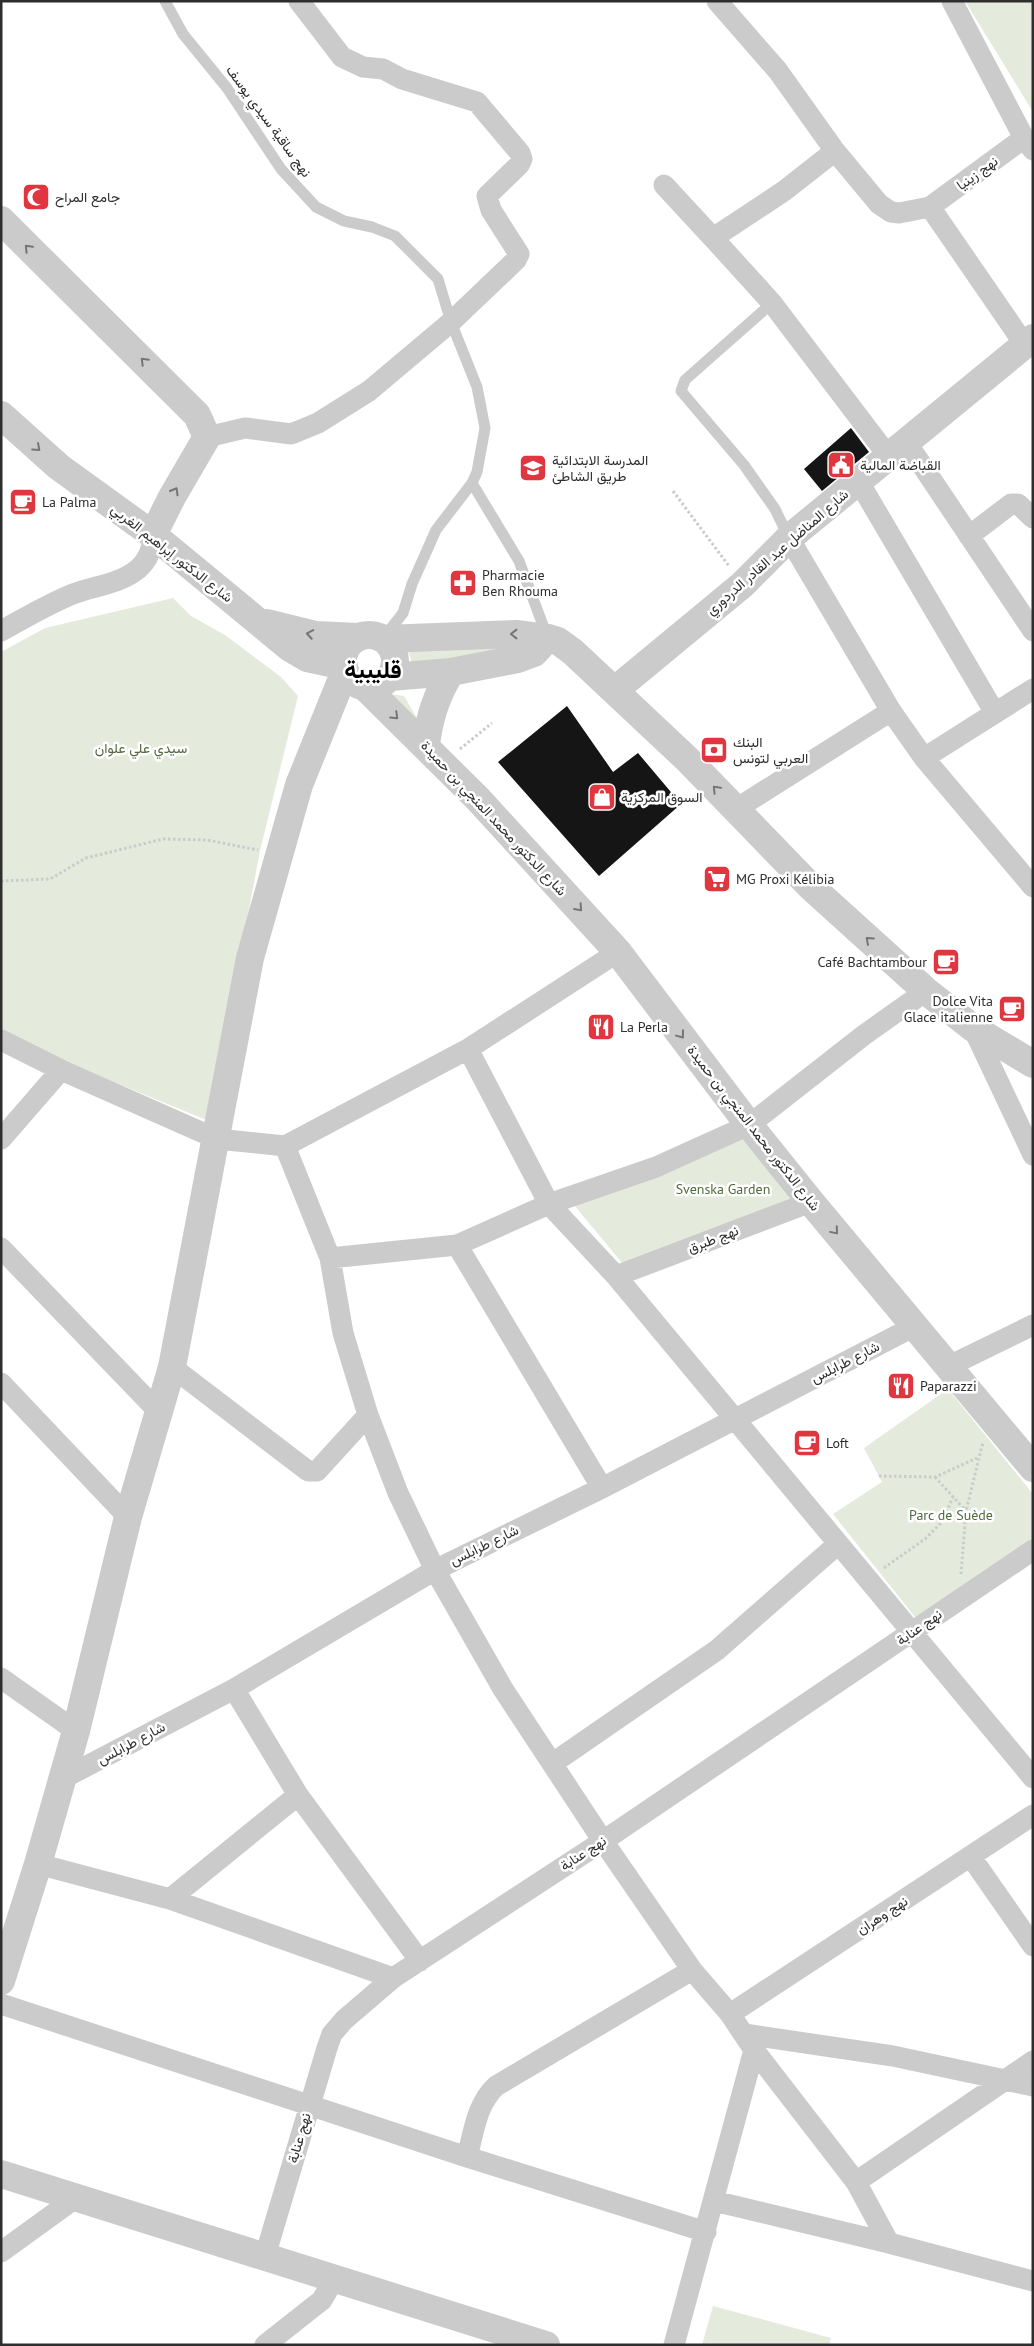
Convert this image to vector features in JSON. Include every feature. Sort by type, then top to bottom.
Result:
[{"type":"street","points":[[1,631],[43,607],[75,593],[101,586],[138,569],[148,558],[153,535],[206,437],[244,428],[291,434],[318,423],[369,391],[450,322],[516,260],[519,254],[491,210],[487,196],[519,165],[522,159],[520,153],[477,102],[402,79],[383,69],[363,66],[342,57],[299,1]]},
{"type":"street","points":[[718,1],[778,71],[835,151],[885,210],[900,213],[930,207],[1029,341]]},
{"type":"street","points":[[952,1],[1028,144]]},
{"type":"street","name":"نهج زينيا","points":[[930,207],[1028,144]]},
{"type":"street","points":[[713,238],[784,191],[835,151]]},
{"type":"street","points":[[664,185],[772,303],[898,450],[969,536],[1033,631]]},
{"type":"street","points":[[1,220],[197,415],[206,437]]},
{"type":"street","name":"شارع المناضل عبد القادر الدردوري","points":[[615,690],[742,585],[790,538],[1029,341]]},
{"type":"street","name":"شارع الدكتور إبراهيم الغربي","points":[[1,416],[59,468],[153,535],[290,648],[307,658],[361,677]]},
{"type":"street","points":[[859,482],[996,713]]},
{"type":"street","points":[[969,536],[1011,504],[1018,504],[1033,518]]},
{"type":"street","points":[[790,538],[891,712],[924,758],[1033,887]]},
{"type":"street","points":[[250,615],[271,624],[316,636],[374,638],[516,634],[558,641],[615,690],[688,760],[810,886],[926,991],[973,1028],[1033,1064]]},
{"type":"street","points":[[361,677],[345,653],[348,646],[374,638]]},
{"type":"street","points":[[2,1970],[38,1864],[76,1731],[128,1517],[172,1366],[217,1139],[250,958],[280,859],[299,785],[320,736],[361,677],[395,661],[394,653],[374,638]]},
{"type":"street","points":[[361,677],[450,672],[527,657],[534,653],[548,638]]},
{"type":"street","points":[[434,754],[434,707],[450,672]]},
{"type":"street","name":"شارع الدكتور محمد المنجي بن حميدة","points":[[361,677],[535,859],[618,952],[810,1202],[1033,1468]]},
{"type":"street","points":[[924,758],[1033,689]]},
{"type":"street","points":[[736,809],[891,712]]},
{"type":"street","points":[[1,1040],[61,1070],[217,1139],[285,1146],[468,1049],[618,952]]},
{"type":"street","points":[[330,1258],[457,1246],[549,1204],[656,1168],[749,1125],[850,1046],[926,991]]},
{"type":"street","points":[[973,1028],[1033,1155]]},
{"type":"street","points":[[468,1049],[549,1204],[616,1276],[867,1579],[914,1632],[1033,1778]]},
{"type":"street","points":[[1,1139],[61,1070]]},
{"type":"street","points":[[285,1146],[330,1258],[343,1332],[368,1415],[398,1493],[435,1570],[502,1689],[553,1763],[603,1841],[692,1970],[730,2014],[749,2042],[856,2182],[889,2242]]},
{"type":"street","name":"نهج طبرق","points":[[616,1276],[810,1202]]},
{"type":"street","points":[[457,1246],[602,1488]]},
{"type":"street","points":[[1,1248],[158,1411]]},
{"type":"street","points":[[947,1367],[1033,1325]]},
{"type":"street","name":"شارع طرابلس","points":[[62,1780],[234,1690],[435,1570],[602,1488],[915,1326]]},
{"type":"street","points":[[172,1366],[308,1471],[317,1471],[368,1415]]},
{"type":"street","points":[[1,1383],[128,1517]]},
{"type":"street","points":[[553,1763],[717,1650],[838,1544]]},
{"type":"street","name":"نهج عنابة","points":[[265,2256],[308,2104],[332,2034],[344,2020],[392,1978],[603,1841],[914,1632],[973,1588],[1033,1550]]},
{"type":"street","points":[[1,1678],[76,1731]]},
{"type":"street","points":[[234,1690],[298,1795],[420,1961]]},
{"type":"street","points":[[170,1899],[298,1795]]},
{"type":"street","name":"نهج وهران","points":[[730,2014],[1033,1815]]},
{"type":"street","points":[[971,1857],[1033,1946]]},
{"type":"street","points":[[38,1864],[170,1899],[392,1978]]},
{"type":"street","points":[[467,2158],[481,2105],[486,2096],[496,2086],[692,1970]]},
{"type":"street","points":[[1,2004],[467,2158],[706,2232]]},
{"type":"street","points":[[749,2042],[893,2056],[1033,2086]]},
{"type":"street","points":[[674,2345],[714,2202],[749,2042]]},
{"type":"street","points":[[856,2182],[1033,2061]]},
{"type":"street","points":[[1,2174],[546,2345]]},
{"type":"street","points":[[1,2252],[76,2197]]},
{"type":"street","points":[[714,2202],[889,2242],[1033,2281]]},
{"type":"street","points":[[265,2345],[322,2300],[334,2279]]},
{"type":"lane","name":"نهج ساقية سيدي يوسف","points":[[165,1],[183,34],[227,88],[287,175],[316,207],[344,221],[372,227],[395,236],[438,279],[450,322],[477,387],[485,428],[477,472],[472,483],[436,530],[412,584],[404,613],[374,638]]},
{"type":"lane","points":[[772,303],[685,380],[681,391],[744,465],[775,509],[790,538]]},
{"type":"lane","points":[[472,483],[520,561],[548,638]]},
{"type":"path","points":[[674,491],[742,585]]},
{"type":"path","points":[[434,754],[492,723]]},
{"type":"path","points":[[1,881],[50,879],[86,858],[163,839],[207,840],[260,851],[280,859]]},
{"type":"path","points":[[973,1588],[961,1574],[966,1511],[985,1435],[997,1425]]},
{"type":"path","points":[[879,1476],[935,1476],[978,1458]]},
{"type":"path","points":[[935,1476],[966,1511]]},
{"type":"path","points":[[867,1579],[925,1539],[942,1522],[953,1497]]},
{"type":"green space","points":[[965,1],[1033,1],[1033,112]]},
{"type":"green space","name":"سيدي علي علوان","points":[[173,598],[191,616],[225,635],[281,677],[298,696],[260,851],[209,1121],[1,1036],[1,652],[45,628]]},
{"type":"green space","points":[[407,643],[528,643],[413,669]]},
{"type":"green space","points":[[383,693],[404,696],[421,725]]},
{"type":"green space","name":"Svenska Garden","points":[[737,1133],[798,1205],[633,1276],[574,1205]]},
{"type":"green space","name":"Parc de Suède","points":[[948,1389],[1033,1494],[1033,1551],[923,1627],[833,1514],[882,1482],[864,1448]]},
{"type":"green space","points":[[713,2306],[831,2338],[829,2345],[702,2345]]},
{"type":"building","name":"القباضة المالية","points":[[851,428],[869,452],[822,491],[804,469]]},
{"type":"building","name":"السوق المركزية","points":[[567,706],[613,772],[638,753],[681,804],[599,876],[498,762]]},
{"type":"place","name":"جامع المراح","points":[[36,197]]},
{"type":"place","name":"القباضة المالية","points":[[841,465]]},
{"type":"place","name":"المدرسة الابتدائية طريق الشاطئ","points":[[533,468]]},
{"type":"place","name":"La Palma","points":[[23,502]]},
{"type":"place","name":"Pharmacie Ben Rhouma","points":[[463,583]]},
{"type":"place","name":"البنك العربي لتونس","points":[[714,750]]},
{"type":"place","name":"السوق المركزية","points":[[602,797]]},
{"type":"place","name":"MG Proxi Kélibia","points":[[717,879]]},
{"type":"place","name":"Café Bachtambour","points":[[946,962]]},
{"type":"place","name":"Dolce Vita Glace italienne","points":[[1012,1009]]},
{"type":"place","name":"La Perla","points":[[601,1027]]},
{"type":"place","name":"Paparazzi","points":[[901,1386]]},
{"type":"place","name":"Loft","points":[[807,1443]]},
{"type":"district","name":"قليبية","points":[[373,670]]}]
